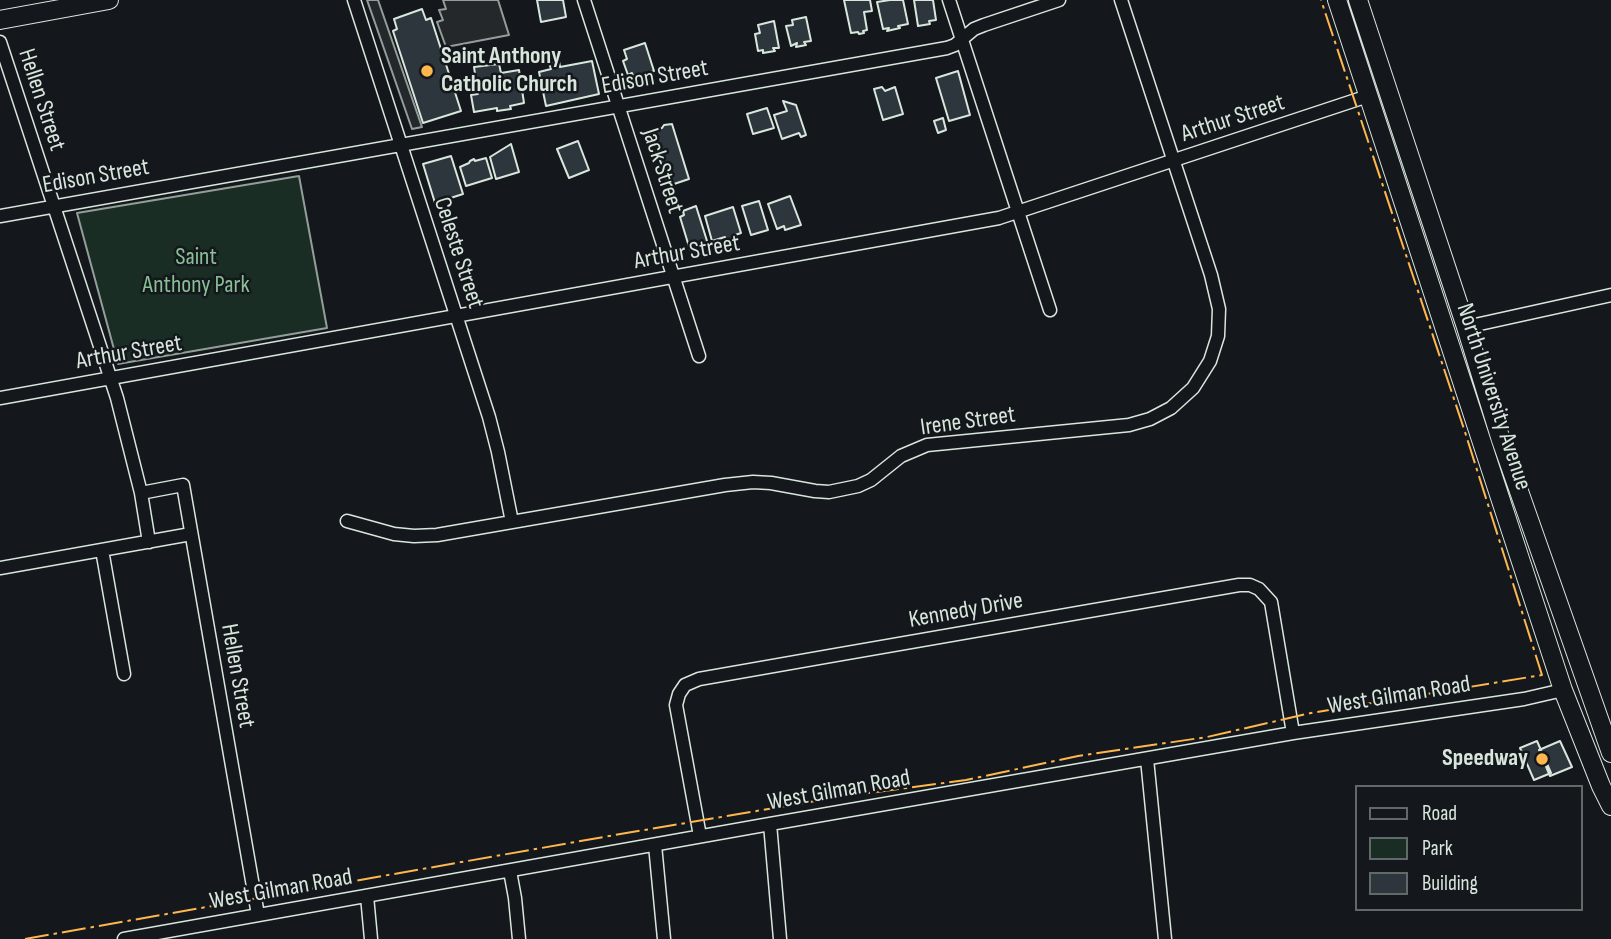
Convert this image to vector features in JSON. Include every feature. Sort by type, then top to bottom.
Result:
[{"type":"main road","points":[[0,20],[109,0]]},
{"type":"main road","name":"North University Avenue","points":[[1337,0],[1563,690],[1611,806]]},
{"type":"main road","name":"North University Avenue","points":[[1358,0],[1501,440],[1611,753]]},
{"type":"street","name":"Celeste Street","points":[[354,0],[457,315],[498,452],[512,522]]},
{"type":"street","name":"Jack Street","points":[[584,0],[699,356]]},
{"type":"street","points":[[950,0],[1050,310]]},
{"type":"street","name":"Edison Street","points":[[0,216],[947,48],[955,45],[974,29],[1059,0]]},
{"type":"street","name":"Irene Street","points":[[347,522],[394,534],[437,536],[725,485],[753,482],[815,491],[838,490],[871,480],[901,456],[927,445],[1129,425],[1161,414],[1180,401],[1200,379],[1214,350],[1219,328],[1219,309],[1211,275],[1121,0]]},
{"type":"street","name":"Hellen Street","points":[[0,42],[110,378],[141,493],[149,542]]},
{"type":"street","name":"Arthur Street","points":[[0,398],[981,221],[1018,212],[1368,96]]},
{"type":"street","points":[[1466,327],[1611,295]]},
{"type":"street","name":"Hellen Street","points":[[141,493],[183,485],[258,915]]},
{"type":"street","points":[[0,568],[191,534]]},
{"type":"street","points":[[102,550],[124,674]]},
{"type":"street","name":"Kennedy Drive","points":[[700,836],[676,705],[685,685],[699,679],[843,653],[1250,585],[1259,589],[1271,602],[1293,733]]},
{"type":"street","name":"West Gilman Road","points":[[124,939],[1147,758],[1563,690]]},
{"type":"street","points":[[1147,758],[1165,939]]},
{"type":"street","points":[[770,824],[780,939]]},
{"type":"street","points":[[655,845],[664,939]]},
{"type":"street","points":[[510,871],[519,939]]},
{"type":"street","points":[[367,896],[371,939]]},
{"type":"street","points":[[200,925],[201,939]]},
{"type":"green space","name":"Saint Anthony Park","points":[[299,176],[327,328],[118,364],[77,213]]},
{"type":"shaded area","points":[[367,0],[378,0],[422,127],[412,129]]},
{"type":"shaded area","points":[[443,0],[498,0],[509,35],[446,47],[437,22],[443,20],[439,10],[446,9]]},
{"type":"building","points":[[537,0],[563,0],[566,17],[541,22]]},
{"type":"building","points":[[844,0],[870,0],[872,11],[864,12],[867,30],[863,31],[864,33],[851,33]]},
{"type":"building","points":[[903,0],[908,24],[887,31],[889,28],[883,29],[877,2]]},
{"type":"building","points":[[914,0],[933,0],[936,20],[918,26]]},
{"type":"building","name":"Saint Anthony Catholic Church","points":[[422,9],[426,20],[431,18],[461,111],[423,123],[393,31],[397,29],[394,19]]},
{"type":"building","points":[[806,17],[811,41],[804,42],[806,45],[796,47],[797,43],[791,46],[786,26],[793,25],[792,20]]},
{"type":"building","points":[[774,21],[779,48],[763,53],[763,50],[758,51],[755,34],[760,33],[758,25]]},
{"type":"building","points":[[645,43],[654,71],[634,78],[632,73],[628,75],[623,61],[627,59],[624,50]]},
{"type":"building","points":[[559,61],[560,67],[592,61],[599,94],[546,106],[539,72],[551,69],[549,63]]},
{"type":"building","points":[[499,64],[501,73],[519,70],[524,103],[510,106],[511,109],[497,111],[497,108],[474,112],[471,95],[478,94],[474,67]]},
{"type":"building","points":[[958,71],[970,115],[949,121],[936,78]]},
{"type":"building","points":[[882,87],[885,91],[895,87],[903,114],[883,120],[874,89]]},
{"type":"building","points":[[783,101],[796,105],[806,135],[801,137],[799,133],[782,139],[774,115],[787,111]]},
{"type":"building","points":[[767,108],[774,128],[753,134],[747,114]]},
{"type":"building","points":[[943,118],[946,130],[938,133],[934,121]]},
{"type":"building","points":[[672,124],[689,179],[668,186],[651,131]]},
{"type":"building","points":[[578,141],[589,170],[569,178],[557,149]]},
{"type":"building","points":[[511,144],[519,172],[496,179],[490,157]]},
{"type":"building","points":[[451,156],[463,194],[435,203],[423,164]]},
{"type":"building","points":[[486,158],[492,178],[466,186],[460,167],[474,159]]},
{"type":"building","points":[[790,196],[801,225],[785,230],[784,226],[777,229],[768,204]]},
{"type":"building","points":[[759,201],[768,230],[751,235],[742,206]]},
{"type":"building","points":[[696,206],[708,244],[690,250],[680,217],[684,215],[683,211]]},
{"type":"building","points":[[733,207],[741,233],[735,235],[736,239],[727,242],[725,237],[712,241],[705,216]]},
{"type":"building","points":[[1537,741],[1551,773],[1534,780],[1520,748]]},
{"type":"building","points":[[1560,741],[1572,767],[1550,776],[1539,750]]},
{"type":"power","points":[[25,939],[839,797],[966,780],[1078,756],[1207,737],[1311,713],[1542,675],[1465,432],[1321,0]]},
{"type":"place","name":"Saint Anthony Catholic Church","points":[[427,71]]},
{"type":"place","name":"Speedway","points":[[1542,759]]}]
